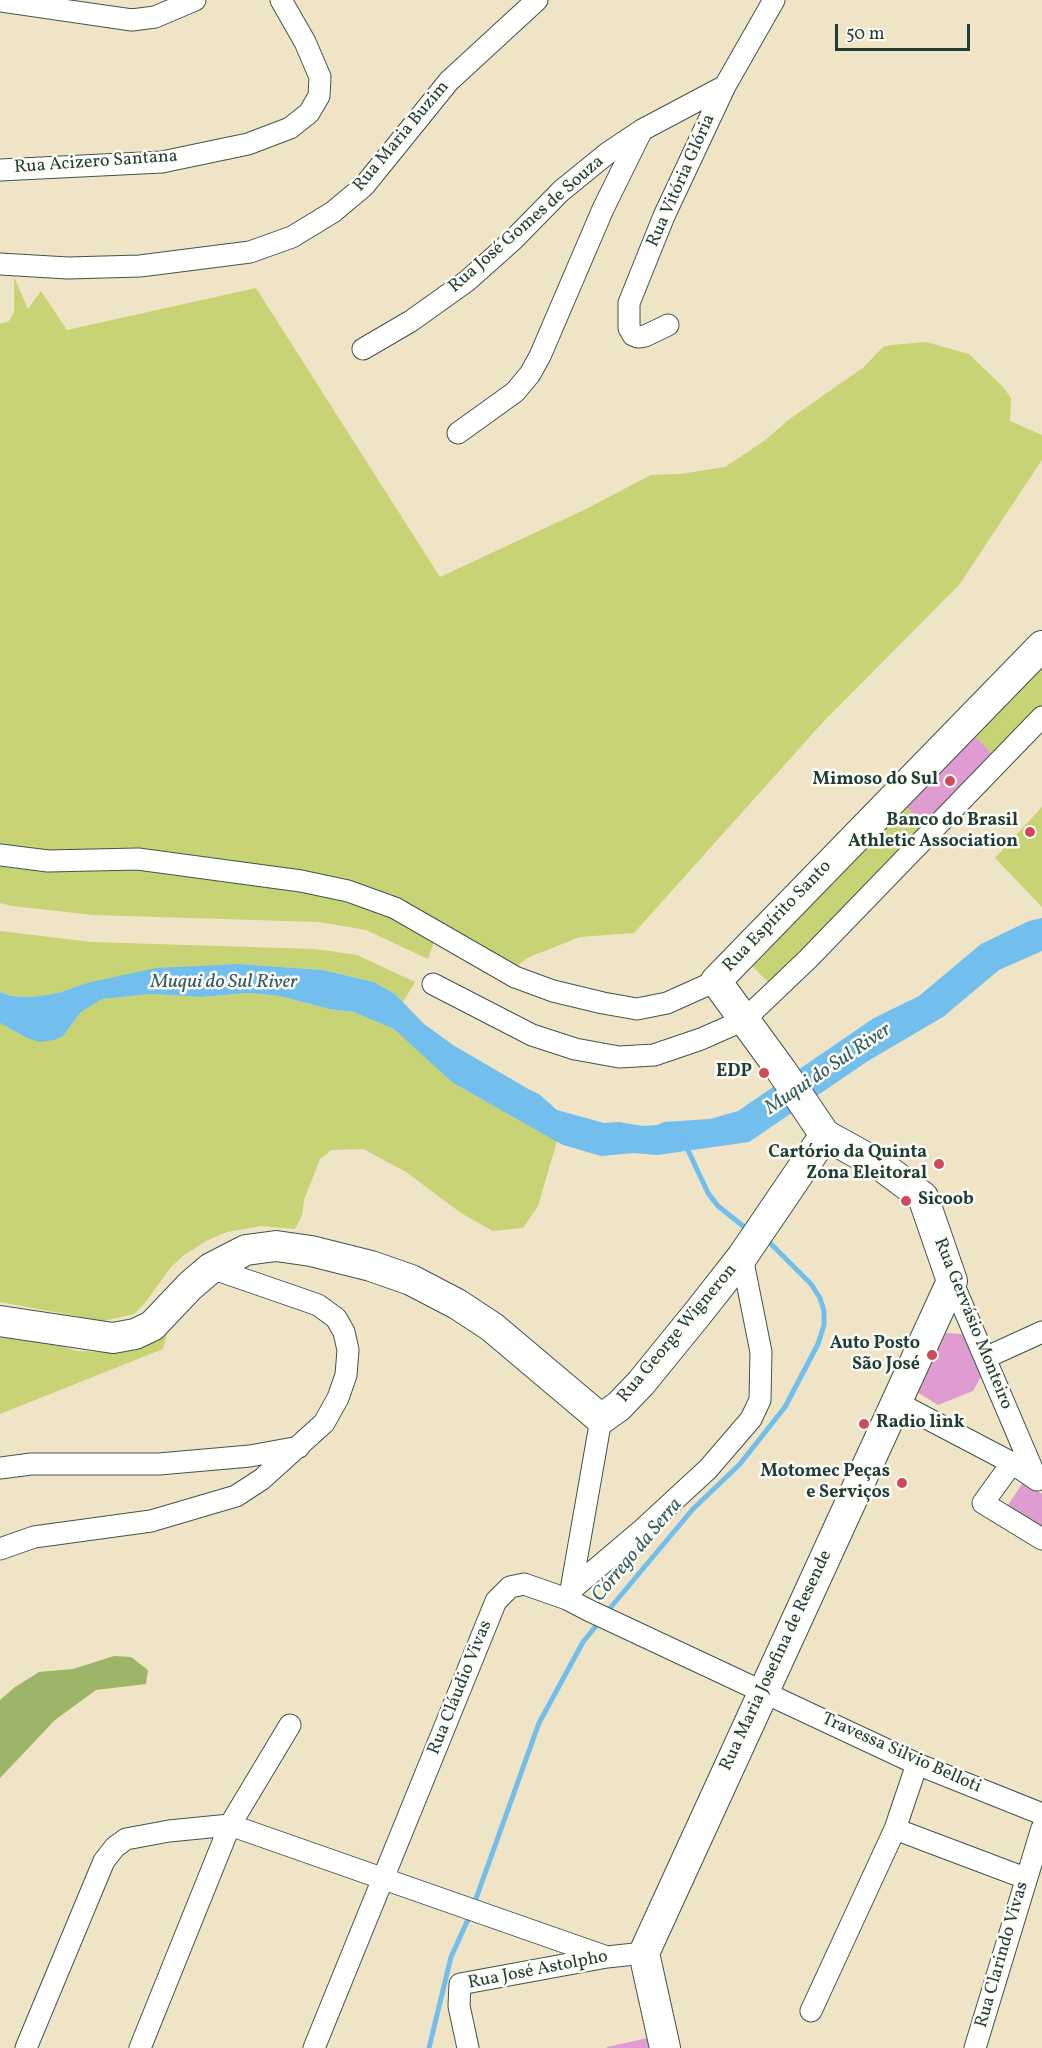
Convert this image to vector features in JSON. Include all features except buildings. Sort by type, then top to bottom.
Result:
[{"type":"main road","name":"Rua Espírito Santo","points":[[716,981],[1042,646]]},
{"type":"main road","points":[[716,981],[782,1070],[818,1125]]},
{"type":"main road","name":"Rua George Wigneron","points":[[601,1419],[619,1406],[641,1383],[752,1242],[818,1125]]},
{"type":"main road","name":"Rua Gervásio Monteiro","points":[[818,1125],[883,1167],[922,1197],[952,1281]]},
{"type":"main road","points":[[0,1321],[113,1338],[135,1334],[152,1326],[189,1286],[211,1268],[246,1251],[276,1246],[311,1251],[371,1266],[411,1280],[457,1304],[492,1327],[601,1419]]},
{"type":"main road","name":"Rua Maria Josefina de Resende","points":[[644,1953],[952,1281]]},
{"type":"main road","points":[[644,1953],[665,2048]]},
{"type":"street","points":[[139,0],[155,17]]},
{"type":"street","points":[[0,1],[132,20],[155,17],[195,0]]},
{"type":"street","name":"Rua Acizero Santana","points":[[0,170],[162,162],[248,144],[290,128],[309,113],[319,96],[320,77],[305,42],[281,0]]},
{"type":"street","name":"Rua Maria Buzim","points":[[0,264],[68,268],[140,266],[250,252],[292,237],[333,212],[364,186],[449,81],[537,0]]},
{"type":"street","name":"Rua Vitória Glória","points":[[668,325],[645,336],[633,335],[629,328],[629,303],[664,216],[725,86],[774,0]]},
{"type":"street","name":"Rua José Gomes de Souza","points":[[363,350],[411,321],[467,281],[513,240],[561,191],[609,152],[642,130],[725,86]]},
{"type":"street","points":[[458,433],[516,392],[530,374],[540,356],[603,209],[642,130]]},
{"type":"street","points":[[433,984],[532,1035],[575,1049],[619,1057],[654,1055],[701,1039],[744,1020],[808,959],[1042,717]]},
{"type":"street","points":[[0,855],[48,861],[138,859],[301,881],[348,891],[395,908],[515,977],[553,991],[603,1003],[637,1008],[667,1003],[716,981]]},
{"type":"street","points":[[569,1594],[708,1469],[751,1419],[760,1400],[761,1352],[752,1242]]},
{"type":"street","points":[[0,1549],[34,1537],[151,1521],[236,1496],[262,1479],[324,1423],[338,1398],[346,1375],[348,1350],[344,1332],[336,1318],[318,1305],[211,1268]]},
{"type":"street","name":"Rua Gervásio Monteiro","points":[[952,1281],[1040,1482]]},
{"type":"street","points":[[985,1358],[1042,1332]]},
{"type":"street","points":[[896,1402],[1012,1463],[1040,1482]]},
{"type":"street","points":[[569,1594],[601,1419]]},
{"type":"street","points":[[0,1468],[31,1464],[159,1464],[250,1456],[299,1447]]},
{"type":"street","points":[[1012,1463],[983,1503],[1042,1539]]},
{"type":"street","name":"Rua Cláudio Vivas","points":[[314,2048],[496,1601],[510,1587],[524,1584],[569,1594],[588,1611],[762,1692]]},
{"type":"street","name":"Travessa Silvio Belloti","points":[[762,1692],[917,1764],[1042,1814]]},
{"type":"street","points":[[140,2048],[230,1825],[290,1725]]},
{"type":"street","points":[[811,2011],[895,1829],[917,1764]]},
{"type":"street","points":[[26,2048],[104,1861],[115,1847],[126,1839],[170,1830],[230,1825],[607,1957]]},
{"type":"street","name":"Rua Clarindo Vivas","points":[[975,2048],[1042,1828]]},
{"type":"street","points":[[895,1829],[1025,1878]]},
{"type":"street","name":"Rua José Astolpho","points":[[468,2048],[459,2006],[460,1984],[607,1957],[644,1953]]},
{"type":"green space","points":[[14,277],[28,309],[41,291],[67,330],[256,288],[440,577],[584,510],[651,475],[680,474],[725,467],[864,367],[883,347],[891,345],[926,342],[969,354],[1003,387],[1011,398],[1010,421],[1042,435],[1042,460],[959,585],[823,722],[634,933],[580,937],[527,958],[507,975],[438,931],[428,959],[366,930],[319,922],[93,915],[12,906],[0,903],[0,324],[9,321],[14,312]]},
{"type":"green space","points":[[1042,667],[1042,709],[995,757],[974,735]]},
{"type":"green space","points":[[904,805],[926,826],[770,984],[748,962]]},
{"type":"green space","name":"Banco do Brasil Athletic Association","points":[[1042,807],[1042,907],[995,858]]},
{"type":"green space","points":[[0,931],[91,942],[315,949],[357,955],[415,982],[403,1002],[395,994],[374,982],[324,970],[239,964],[87,983],[58,993],[32,997],[11,996],[0,992]]},
{"type":"green space","points":[[249,993],[280,996],[329,1009],[354,1012],[376,1020],[407,1039],[453,1083],[557,1141],[538,1206],[523,1228],[493,1231],[461,1213],[406,1172],[363,1149],[332,1150],[320,1159],[304,1200],[302,1215],[295,1229],[261,1226],[227,1232],[206,1241],[171,1267],[145,1303],[134,1314],[103,1321],[0,1302],[0,1023],[27,1038],[63,1036],[81,1012],[101,999],[150,994],[201,997]]},
{"type":"green space","points":[[172,1314],[163,1349],[0,1414],[0,1331],[77,1351],[103,1352],[116,1350]]},
{"type":"green space","points":[[114,1656],[131,1657],[148,1670],[146,1684],[96,1690],[55,1720],[0,1778],[0,1700],[15,1687],[39,1672],[73,1669]]},
{"type":"water","name":"Muqui do Sul River","points":[[1042,918],[1042,951],[999,970],[943,1017],[868,1061],[749,1142],[657,1155],[634,1153],[601,1156],[563,1145],[453,1083],[394,1029],[354,1012],[329,1009],[280,996],[249,993],[201,997],[150,994],[102,999],[81,1012],[63,1036],[40,1042],[27,1038],[0,1023],[0,992],[11,996],[32,997],[58,993],[87,983],[156,968],[239,964],[323,970],[374,982],[395,994],[424,1024],[453,1045],[539,1094],[557,1110],[604,1123],[657,1125],[664,1122],[710,1119],[738,1111],[874,1018],[919,996],[981,944],[1029,921]]},
{"type":"waterway","name":"Córrego da Serra","points":[[686,1146],[708,1193],[718,1206],[748,1230]]},
{"type":"waterway","name":"Córrego da Serra","points":[[606,1613],[693,1509],[740,1464],[785,1407],[818,1344],[824,1325],[824,1311],[820,1298],[811,1284],[765,1238]]},
{"type":"waterway","name":"Córrego da Serra","points":[[473,1907],[539,1723],[583,1642],[600,1621]]},
{"type":"waterway","name":"Córrego da Serra","points":[[429,2048],[451,1957],[470,1915]]},
{"type":"place","name":"Mimoso do Sul","points":[[950,781]]},
{"type":"place","name":"Banco do Brasil Athletic Association","points":[[1030,832]]},
{"type":"place","name":"EDP","points":[[764,1073]]},
{"type":"place","name":"Cartório da Quinta Zona Eleitoral","points":[[939,1164]]},
{"type":"place","name":"Sicoob","points":[[906,1201]]},
{"type":"place","name":"Auto Posto São José","points":[[932,1355]]},
{"type":"place","name":"Radio link","points":[[864,1424]]},
{"type":"place","name":"Motomec Peças e Serviços","points":[[902,1483]]}]
